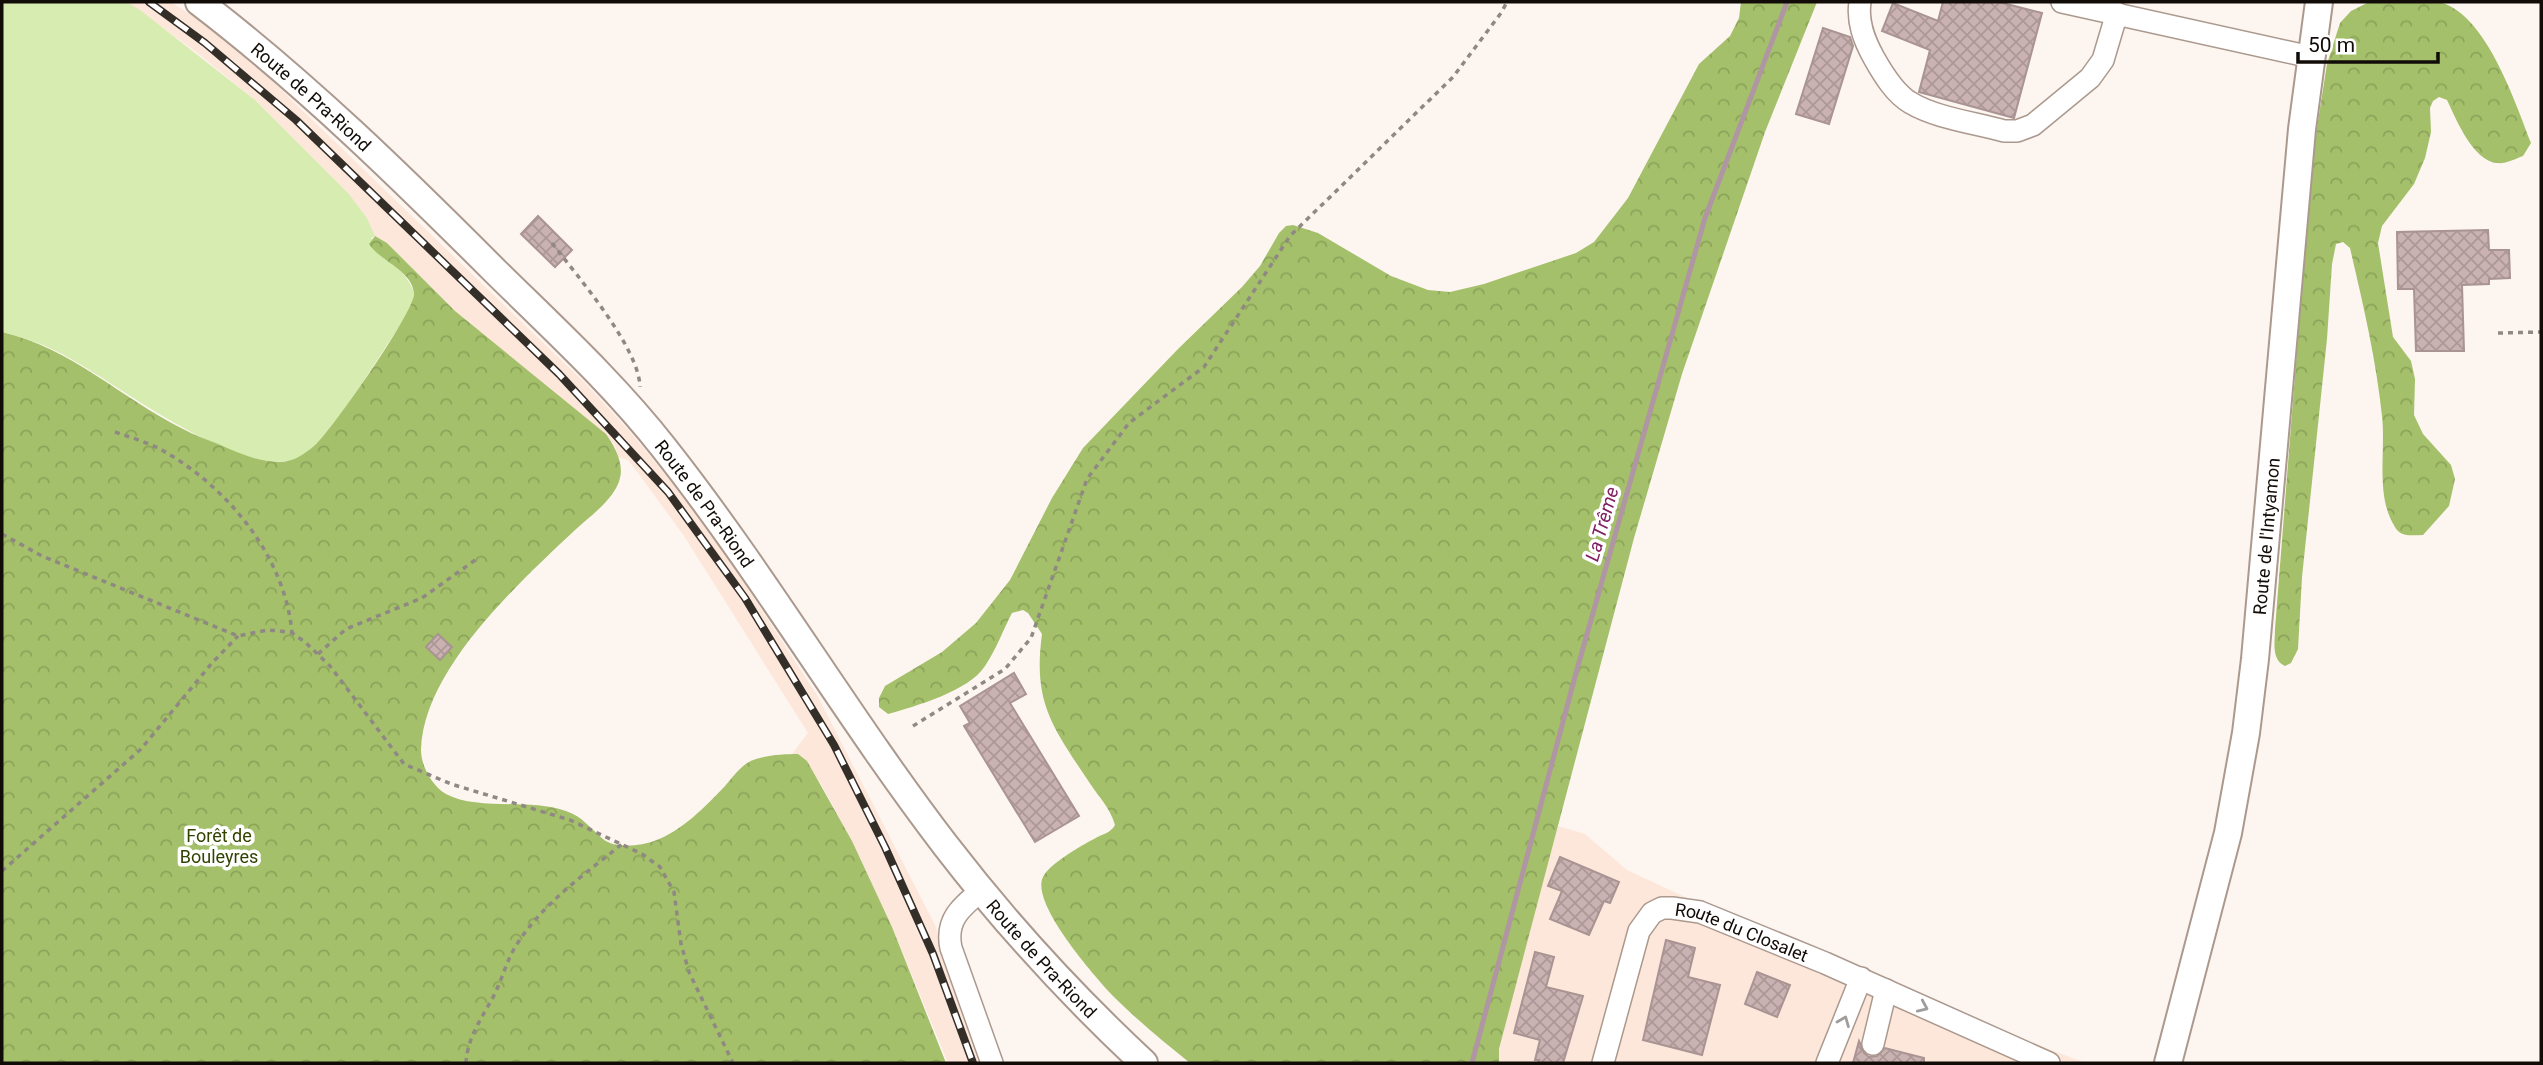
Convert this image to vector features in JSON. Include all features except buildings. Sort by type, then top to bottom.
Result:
[{"type":"main road","name":"Route de Pra-Riond","points":[[199,2],[317,101],[441,216],[563,337],[633,412],[693,485],[910,797],[982,890],[1025,943],[1066,987],[1144,1063]]},
{"type":"main road","name":"Route de l'Intyamon","points":[[2168,1063],[2217,881],[2246,733],[2302,128],[2319,2]]},
{"type":"street","points":[[1860,2],[1860,26],[1868,48],[1882,73],[1910,103],[1926,110],[2004,131],[2017,131],[2033,125],[2090,78],[2103,60],[2116,13]]},
{"type":"street","points":[[2062,2],[2311,57]]},
{"type":"street","points":[[982,890],[957,915],[948,932],[951,948],[992,1063]]},
{"type":"street","name":"Route du Closalet","points":[[1603,1063],[1633,945],[1645,920],[1662,908],[1684,908],[1700,912],[1861,978],[2049,1063]]},
{"type":"street","points":[[1827,1063],[1861,978]]},
{"type":"street","points":[[1872,1044],[1886,990]]},
{"type":"path","points":[[913,726],[1005,668],[1031,638],[1087,479],[1129,423],[1204,367],[1290,236],[1453,78],[1507,2]]},
{"type":"path","points":[[552,243],[608,316],[640,374],[641,393],[633,412]]},
{"type":"path","points":[[2498,333],[2541,332]]},
{"type":"path","points":[[115,432],[159,449],[208,481],[250,528],[280,578],[290,610],[292,633]]},
{"type":"path","points":[[2,534],[42,556],[238,636],[268,630],[292,633],[318,654],[347,687],[404,764],[451,785],[570,820],[642,854],[660,867],[674,892],[681,944],[689,972],[733,1063]]},
{"type":"path","points":[[318,654],[346,629],[422,598],[478,558]]},
{"type":"path","points":[[2,871],[141,749],[212,663],[238,636]]},
{"type":"path","points":[[466,1063],[469,1042],[496,992],[513,951],[526,932],[565,891],[622,844]]},
{"type":"shaded area","points":[[127,2],[171,2],[216,31],[273,82],[586,384],[632,434],[705,523],[817,695],[935,925],[983,1063],[948,1063],[892,927],[852,841],[821,784],[798,755],[792,754],[808,733],[684,536],[628,460],[618,457],[615,446],[606,434],[455,311],[387,243],[375,236],[367,218],[349,194],[255,100],[196,52]]},
{"type":"shaded area","points":[[1558,826],[1585,834],[1627,870],[1687,898],[2021,1039],[2086,1063],[1499,1063],[1499,1050],[1520,964]]},
{"type":"green space","points":[[2,2],[127,2],[255,100],[349,194],[367,218],[375,236],[371,238],[410,284],[414,297],[411,308],[336,420],[311,449],[300,457],[277,462],[249,457],[217,445],[150,408],[63,354],[2,332]]},
{"type":"green space","points":[[1741,2],[1817,2],[1765,132],[1682,374],[1634,538],[1499,1049],[1499,1063],[1190,1063],[1123,1006],[1105,987],[1066,939],[1046,904],[1042,889],[1046,872],[1066,856],[1109,832],[1115,825],[1107,807],[1064,743],[1048,711],[1040,677],[1042,634],[1028,613],[1023,610],[1012,613],[985,666],[955,690],[888,714],[879,707],[879,698],[885,686],[942,652],[976,623],[1010,580],[1052,498],[1083,448],[1242,287],[1260,266],[1286,226],[1293,225],[1318,233],[1391,276],[1428,290],[1450,292],[1484,284],[1576,253],[1594,242],[1628,198],[1699,64],[1730,36],[1739,18]]},
{"type":"green space","points":[[2369,2],[2438,2],[2455,9],[2470,22],[2496,60],[2531,143],[2523,156],[2504,163],[2488,160],[2480,155],[2466,138],[2447,100],[2439,97],[2433,101],[2430,108],[2431,132],[2425,158],[2414,184],[2382,226],[2378,243],[2393,337],[2411,361],[2415,379],[2414,415],[2423,434],[2451,465],[2455,479],[2449,506],[2423,535],[2407,535],[2397,531],[2385,502],[2382,416],[2369,332],[2350,248],[2343,242],[2336,244],[2302,577],[2298,649],[2291,663],[2285,666],[2278,660],[2274,645],[2312,159],[2327,64],[2340,23],[2351,11]]},
{"type":"green space","name":"Forêt de Bouleyres","points":[[375,236],[387,243],[455,311],[606,434],[621,466],[617,486],[608,500],[503,601],[478,629],[438,689],[426,719],[421,750],[425,769],[432,781],[446,794],[459,799],[536,805],[566,811],[582,820],[608,842],[635,845],[664,837],[683,825],[751,761],[798,754],[807,761],[852,841],[892,927],[946,1063],[2,1063],[2,332],[51,350],[191,433],[255,458],[271,462],[290,461],[308,451],[325,434],[371,370],[411,305],[414,294],[412,286],[402,273],[369,244]]},
{"type":"waterway","name":"La Trême","points":[[1472,1063],[1576,673],[1705,218],[1787,2]]},
{"type":"railway","points":[[149,2],[205,43],[296,120],[559,374],[668,492],[745,598],[834,745],[885,847],[933,954],[973,1063]]}]
